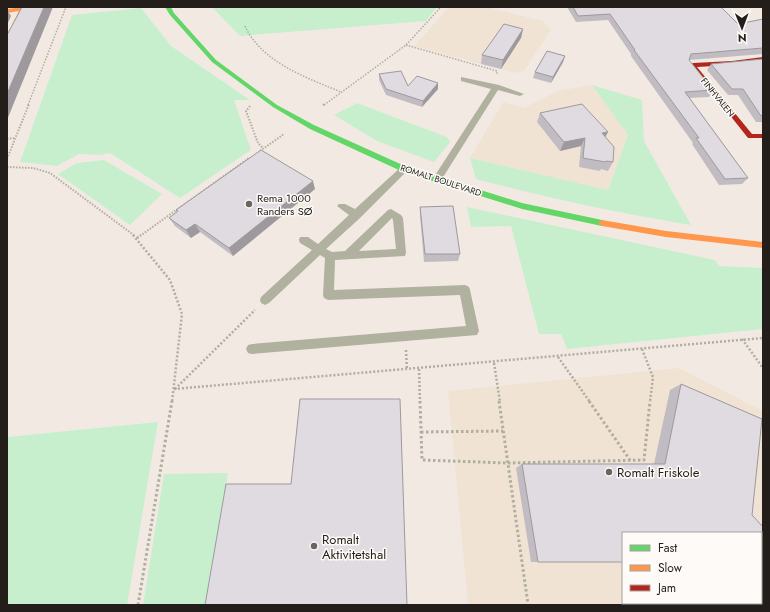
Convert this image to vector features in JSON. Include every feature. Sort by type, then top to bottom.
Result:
[{"type":"street","name":"ROMALT BOULEVARD","points":[[168,7],[172,14],[214,61],[264,98],[312,127],[404,170],[522,206],[601,223],[666,234],[763,245]]},
{"type":"street","points":[[7,10],[23,9],[7,41]]},
{"type":"street","name":"FINHVALEN","points":[[763,59],[732,63],[693,65],[750,136],[763,136]]},
{"type":"lane","points":[[464,78],[520,94]]},
{"type":"lane","points":[[437,180],[496,87]]},
{"type":"lane","points":[[265,300],[404,170]]},
{"type":"lane","points":[[342,206],[357,215]]},
{"type":"lane","points":[[304,240],[330,256],[400,253],[398,218],[391,213],[348,255]]},
{"type":"lane","points":[[252,349],[473,331],[465,290],[328,295],[330,256]]},
{"type":"path","points":[[7,159],[66,7]]},
{"type":"path","points":[[323,105],[406,45],[441,7]]},
{"type":"path","points":[[245,26],[259,48],[290,69],[310,80],[342,92]]},
{"type":"path","points":[[406,45],[497,71],[496,87]]},
{"type":"path","points":[[263,148],[258,143],[246,112],[249,107],[264,98]]},
{"type":"path","points":[[257,153],[284,134]]},
{"type":"path","points":[[7,139],[14,138]]},
{"type":"path","points":[[137,238],[251,157]]},
{"type":"path","points":[[7,167],[33,168],[50,173],[137,238],[170,280],[182,314],[174,389],[138,605]]},
{"type":"path","points":[[174,389],[265,300]]},
{"type":"path","points":[[405,337],[407,370]]},
{"type":"path","points":[[174,389],[494,363],[763,338]]},
{"type":"path","points":[[742,339],[763,368]]},
{"type":"path","points":[[419,369],[422,460],[508,463],[644,460],[653,377],[642,349]]},
{"type":"path","points":[[558,356],[630,460]]},
{"type":"path","points":[[494,363],[528,604]]},
{"type":"path","points":[[421,432],[503,431]]},
{"type":"shaded area","points":[[449,7],[487,7],[543,21],[551,30],[524,71],[515,73],[414,46]]},
{"type":"shaded area","points":[[592,85],[628,135],[608,190],[470,158],[503,102],[524,108],[557,91]]},
{"type":"shaded area","name":"Romalt Friskole","points":[[679,368],[763,411],[763,605],[468,605],[448,391]]},
{"type":"green space","points":[[212,7],[436,8],[426,21],[240,36]]},
{"type":"green space","points":[[141,8],[171,46],[250,100],[234,100],[251,150],[180,198],[110,153],[101,155],[79,154],[57,166],[20,162],[72,15]]},
{"type":"green space","points":[[592,85],[642,100],[644,141],[691,225],[583,205],[476,179],[470,158],[608,190],[628,135]]},
{"type":"green space","points":[[357,103],[447,137],[450,142],[434,162],[377,141],[334,115]]},
{"type":"green space","points":[[104,160],[162,194],[130,225],[58,174],[77,163]]},
{"type":"green space","points":[[467,207],[715,260],[719,266],[763,268],[763,329],[567,349],[561,334],[539,334],[511,226],[471,227]]},
{"type":"green space","points":[[158,422],[127,605],[7,605],[7,437]]},
{"type":"green space","points":[[228,473],[207,605],[143,605],[164,474]]},
{"type":"building","points":[[22,7],[44,7],[7,94],[7,35]]},
{"type":"building","points":[[573,7],[721,7],[738,24],[763,19],[763,48],[691,54],[689,60],[713,90],[685,92],[748,178],[725,179],[696,138],[699,138],[634,50],[610,14],[578,16]]},
{"type":"building","points":[[504,24],[523,29],[503,60],[482,55]]},
{"type":"building","points":[[547,51],[565,56],[553,77],[535,72]]},
{"type":"building","points":[[763,59],[763,116],[761,116],[743,89],[732,89],[711,64]]},
{"type":"building","points":[[401,71],[408,86],[417,76],[438,83],[423,101],[386,89],[379,74]]},
{"type":"building","points":[[582,104],[608,132],[602,133],[614,147],[613,162],[583,158],[585,138],[564,142],[540,113]]},
{"type":"building","name":"Rema 1000 Randers SØ","points":[[261,150],[313,181],[229,248],[195,224],[186,230],[169,218],[178,211],[176,210]]},
{"type":"building","points":[[453,206],[460,254],[425,254],[420,207]]},
{"type":"building","points":[[681,384],[762,419],[752,515],[763,527],[763,605],[718,604],[762,604],[762,532],[622,532],[622,562],[538,562],[522,464],[665,464]]},
{"type":"building","name":"Romalt Aktivitetshal","points":[[300,399],[400,399],[407,605],[205,605],[226,484],[291,484]]},
{"type":"traffic: fast","points":[[168,7],[172,14],[214,61],[275,106],[312,127],[404,169],[522,206],[602,223]]},
{"type":"traffic: slow","points":[[7,11],[23,9],[7,41]]},
{"type":"traffic: slow","points":[[602,223],[666,234],[763,245]]},
{"type":"traffic: jam","points":[[763,59],[732,63],[693,65],[750,136],[763,136]]},
{"type":"place","name":"Rema 1000 Randers SØ","points":[[249,204]]},
{"type":"place","name":"Romalt Friskole","points":[[609,472]]},
{"type":"place","name":"Romalt Aktivitetshal","points":[[314,546]]}]
